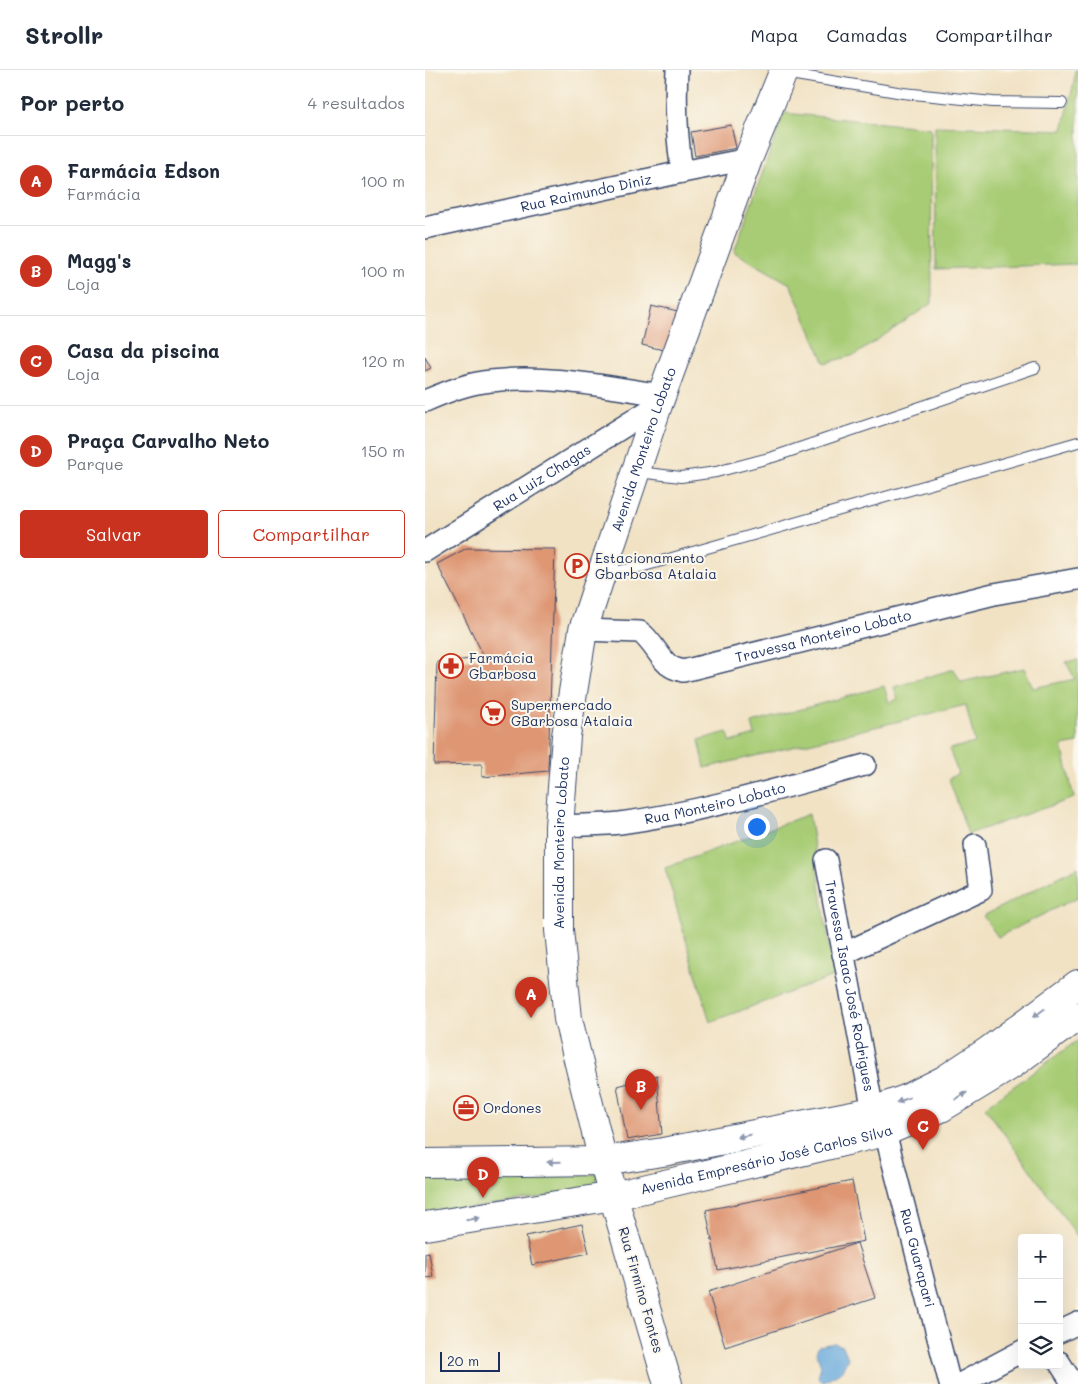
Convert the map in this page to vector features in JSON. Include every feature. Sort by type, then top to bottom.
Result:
[{"type":"main road","name":"Avenida Monteiro Lobato","points":[[613,1196],[568,1019],[559,930],[559,826],[566,736],[583,630],[660,400],[748,159],[783,72]]},
{"type":"main road","name":"Avenida Empresário José Carlos Silva","points":[[425,1226],[613,1196],[879,1121],[909,1098],[944,1080],[988,1051],[1078,984]]},
{"type":"main road","name":"Avenida Empresário José Carlos Silva","points":[[425,1163],[603,1161],[879,1121],[941,1108],[1011,1066],[1078,1016]]},
{"type":"main road","name":"Rua Firmino Fontes","points":[[613,1196],[668,1384]]},
{"type":"street","points":[[677,70],[675,100],[677,138],[682,172]]},
{"type":"street","name":"Rua Raimundo Diniz","points":[[425,228],[748,159]]},
{"type":"street","points":[[425,401],[452,389],[489,381],[527,379],[593,385],[660,400]]},
{"type":"street","name":"Rua Luiz Chagas","points":[[425,551],[660,400]]},
{"type":"street","name":"Travessa Monteiro Lobato","points":[[583,630],[640,632],[656,648],[664,661],[672,668],[683,671],[994,594],[1078,579]]},
{"type":"street","name":"Rua Monteiro Lobato","points":[[559,826],[620,823],[679,812],[765,792],[865,765]]},
{"type":"street","points":[[843,954],[981,890],[975,845]]},
{"type":"street","name":"Travessa Isaac José Rodrigues","points":[[825,860],[879,1121]]},
{"type":"street","name":"Rua Guarapari","points":[[879,1121],[950,1384]]},
{"type":"street","points":[[1063,1330],[1078,1323]]},
{"type":"street","points":[[960,1384],[1018,1354]]},
{"type":"street","points":[[1063,1368],[1073,1384]]},
{"type":"lane","points":[[783,72],[903,93],[983,102],[1062,103]]},
{"type":"lane","points":[[636,472],[681,477],[716,472],[773,457],[1035,368]]},
{"type":"lane","points":[[601,575],[644,566],[1078,442]]},
{"type":"green space","points":[[1075,70],[1078,70],[1078,264],[936,269],[935,126],[1063,130]]},
{"type":"green space","points":[[784,113],[931,128],[932,303],[855,355],[825,363],[790,284],[734,252]]},
{"type":"green space","points":[[1078,660],[1078,743],[1062,746],[1074,798],[968,834],[949,779],[958,773],[949,749],[975,743],[966,705],[705,768],[699,740],[727,732],[731,742],[755,735],[752,723],[884,686],[889,703],[898,699],[894,687],[954,669],[961,682],[1024,668],[1033,688],[1075,679],[1066,662]]},
{"type":"green space","points":[[809,814],[834,976],[710,1022],[665,868]]},
{"type":"green space","points":[[1078,867],[1078,897],[998,937],[983,916]]},
{"type":"green space","points":[[1078,1040],[1078,1237],[985,1107]]},
{"type":"green space","points":[[599,1174],[603,1188],[425,1215],[425,1179]]},
{"type":"water","points":[[834,1343],[843,1346],[848,1358],[842,1371],[822,1382],[818,1377],[821,1365],[816,1352],[819,1346]]},
{"type":"building","points":[[731,125],[736,148],[695,156],[691,132]]},
{"type":"building","points":[[651,306],[678,312],[668,351],[642,345]]},
{"type":"building","points":[[425,357],[431,368],[425,371]]},
{"type":"building","name":"Supermercado GBarbosa Atalaia","points":[[467,548],[555,549],[548,771],[482,777],[482,764],[434,765],[437,662],[485,658],[437,564]]},
{"type":"building","points":[[657,1075],[662,1134],[627,1140],[617,1086]]},
{"type":"building","points":[[852,1181],[864,1241],[718,1270],[706,1210]]},
{"type":"building","points":[[582,1224],[589,1253],[532,1265],[526,1236]]},
{"type":"building","points":[[857,1243],[875,1298],[725,1347],[708,1292]]},
{"type":"building","points":[[429,1252],[433,1277],[425,1278],[425,1253]]},
{"type":"place","name":"Estacionamento Gbarbosa Atalaia","points":[[577,566]]},
{"type":"place","name":"Farmácia Gbarbosa","points":[[451,666]]},
{"type":"place","name":"Supermercado GBarbosa Atalaia","points":[[493,713]]},
{"type":"place","name":"Farmácia Edson","points":[[531,1018]]},
{"type":"place","name":"Ordones","points":[[466,1108]]},
{"type":"place","name":"Magg's","points":[[641,1110]]},
{"type":"place","name":"Casa da piscina","points":[[923,1150]]},
{"type":"place","name":"Praça Carvalho Neto","points":[[483,1198]]}]
